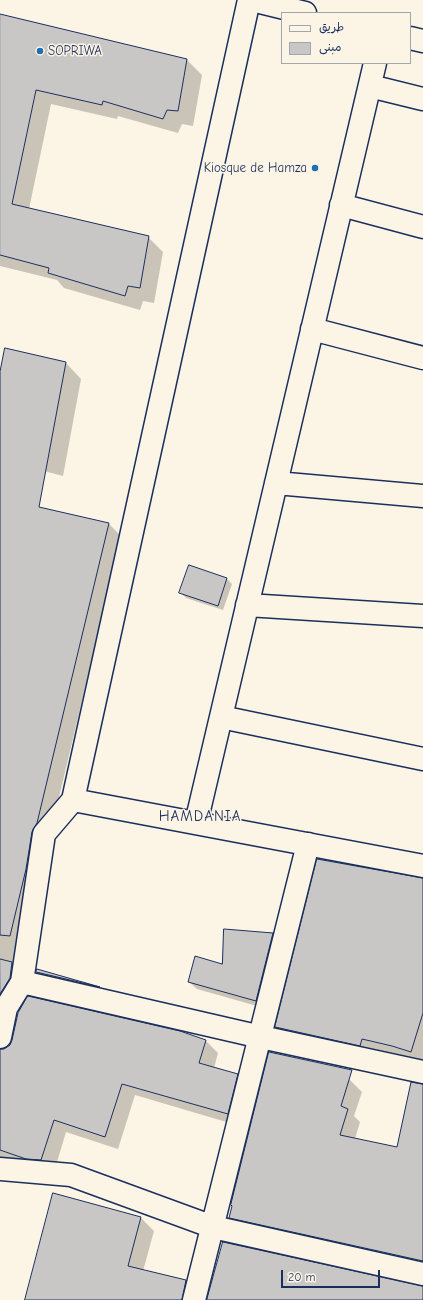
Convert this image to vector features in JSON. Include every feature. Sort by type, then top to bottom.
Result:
[{"type":"street","points":[[0,1037],[6,1008],[22,982],[44,834],[74,800],[251,0],[301,12]]},
{"type":"street","points":[[411,38],[423,41]]},
{"type":"street","points":[[196,823],[375,64]]},
{"type":"street","points":[[370,86],[423,99]]},
{"type":"street","points":[[341,205],[423,227]]},
{"type":"street","points":[[312,329],[423,358]]},
{"type":"street","points":[[276,482],[423,496]]},
{"type":"street","points":[[247,605],[423,616]]},
{"type":"street","points":[[221,717],[423,758]]},
{"type":"street","points":[[74,800],[423,866]]},
{"type":"street","points":[[194,1300],[261,1037],[308,844]]},
{"type":"street","points":[[22,982],[261,1037],[423,1072]]},
{"type":"street","points":[[0,1169],[71,1174],[213,1227],[423,1274]]},
{"type":"building","points":[[0,14],[187,59],[178,111],[167,110],[163,119],[103,101],[102,105],[36,90],[12,204],[149,236],[140,288],[128,286],[125,296],[48,273],[49,268],[0,255]]},
{"type":"building","points":[[5,348],[66,362],[39,507],[109,523],[37,823],[32,832],[26,869],[10,936],[0,935],[0,372]]},
{"type":"building","points":[[189,565],[227,578],[218,606],[179,593]]},
{"type":"building","points":[[317,859],[423,878],[423,1013],[411,1052],[362,1039],[360,1046],[275,1027]]},
{"type":"building","points":[[224,929],[273,933],[256,1001],[188,982],[195,956],[222,964]]},
{"type":"building","points":[[0,959],[12,962],[10,978],[0,994]]},
{"type":"building","points":[[37,969],[100,987],[36,972]]},
{"type":"building","points":[[28,996],[180,1031],[206,1040],[199,1063],[238,1074],[228,1114],[122,1084],[105,1137],[54,1120],[41,1160],[26,1159],[0,1150],[0,1049],[4,1049],[10,1045],[18,1013]]},
{"type":"building","points":[[269,1052],[352,1070],[341,1106],[348,1109],[340,1135],[397,1147],[411,1082],[423,1084],[423,1261],[229,1218]]},
{"type":"building","points":[[53,1193],[141,1217],[128,1266],[186,1280],[182,1300],[25,1300]]},
{"type":"building","points":[[223,1242],[423,1286],[423,1300],[207,1300]]},
{"type":"place","name":"SOPRIWA","points":[[40,51]]},
{"type":"place","name":"Kiosque de Hamza","points":[[315,168]]},
{"type":"district","name":"HAMDANIA","points":[[200,817]]}]
